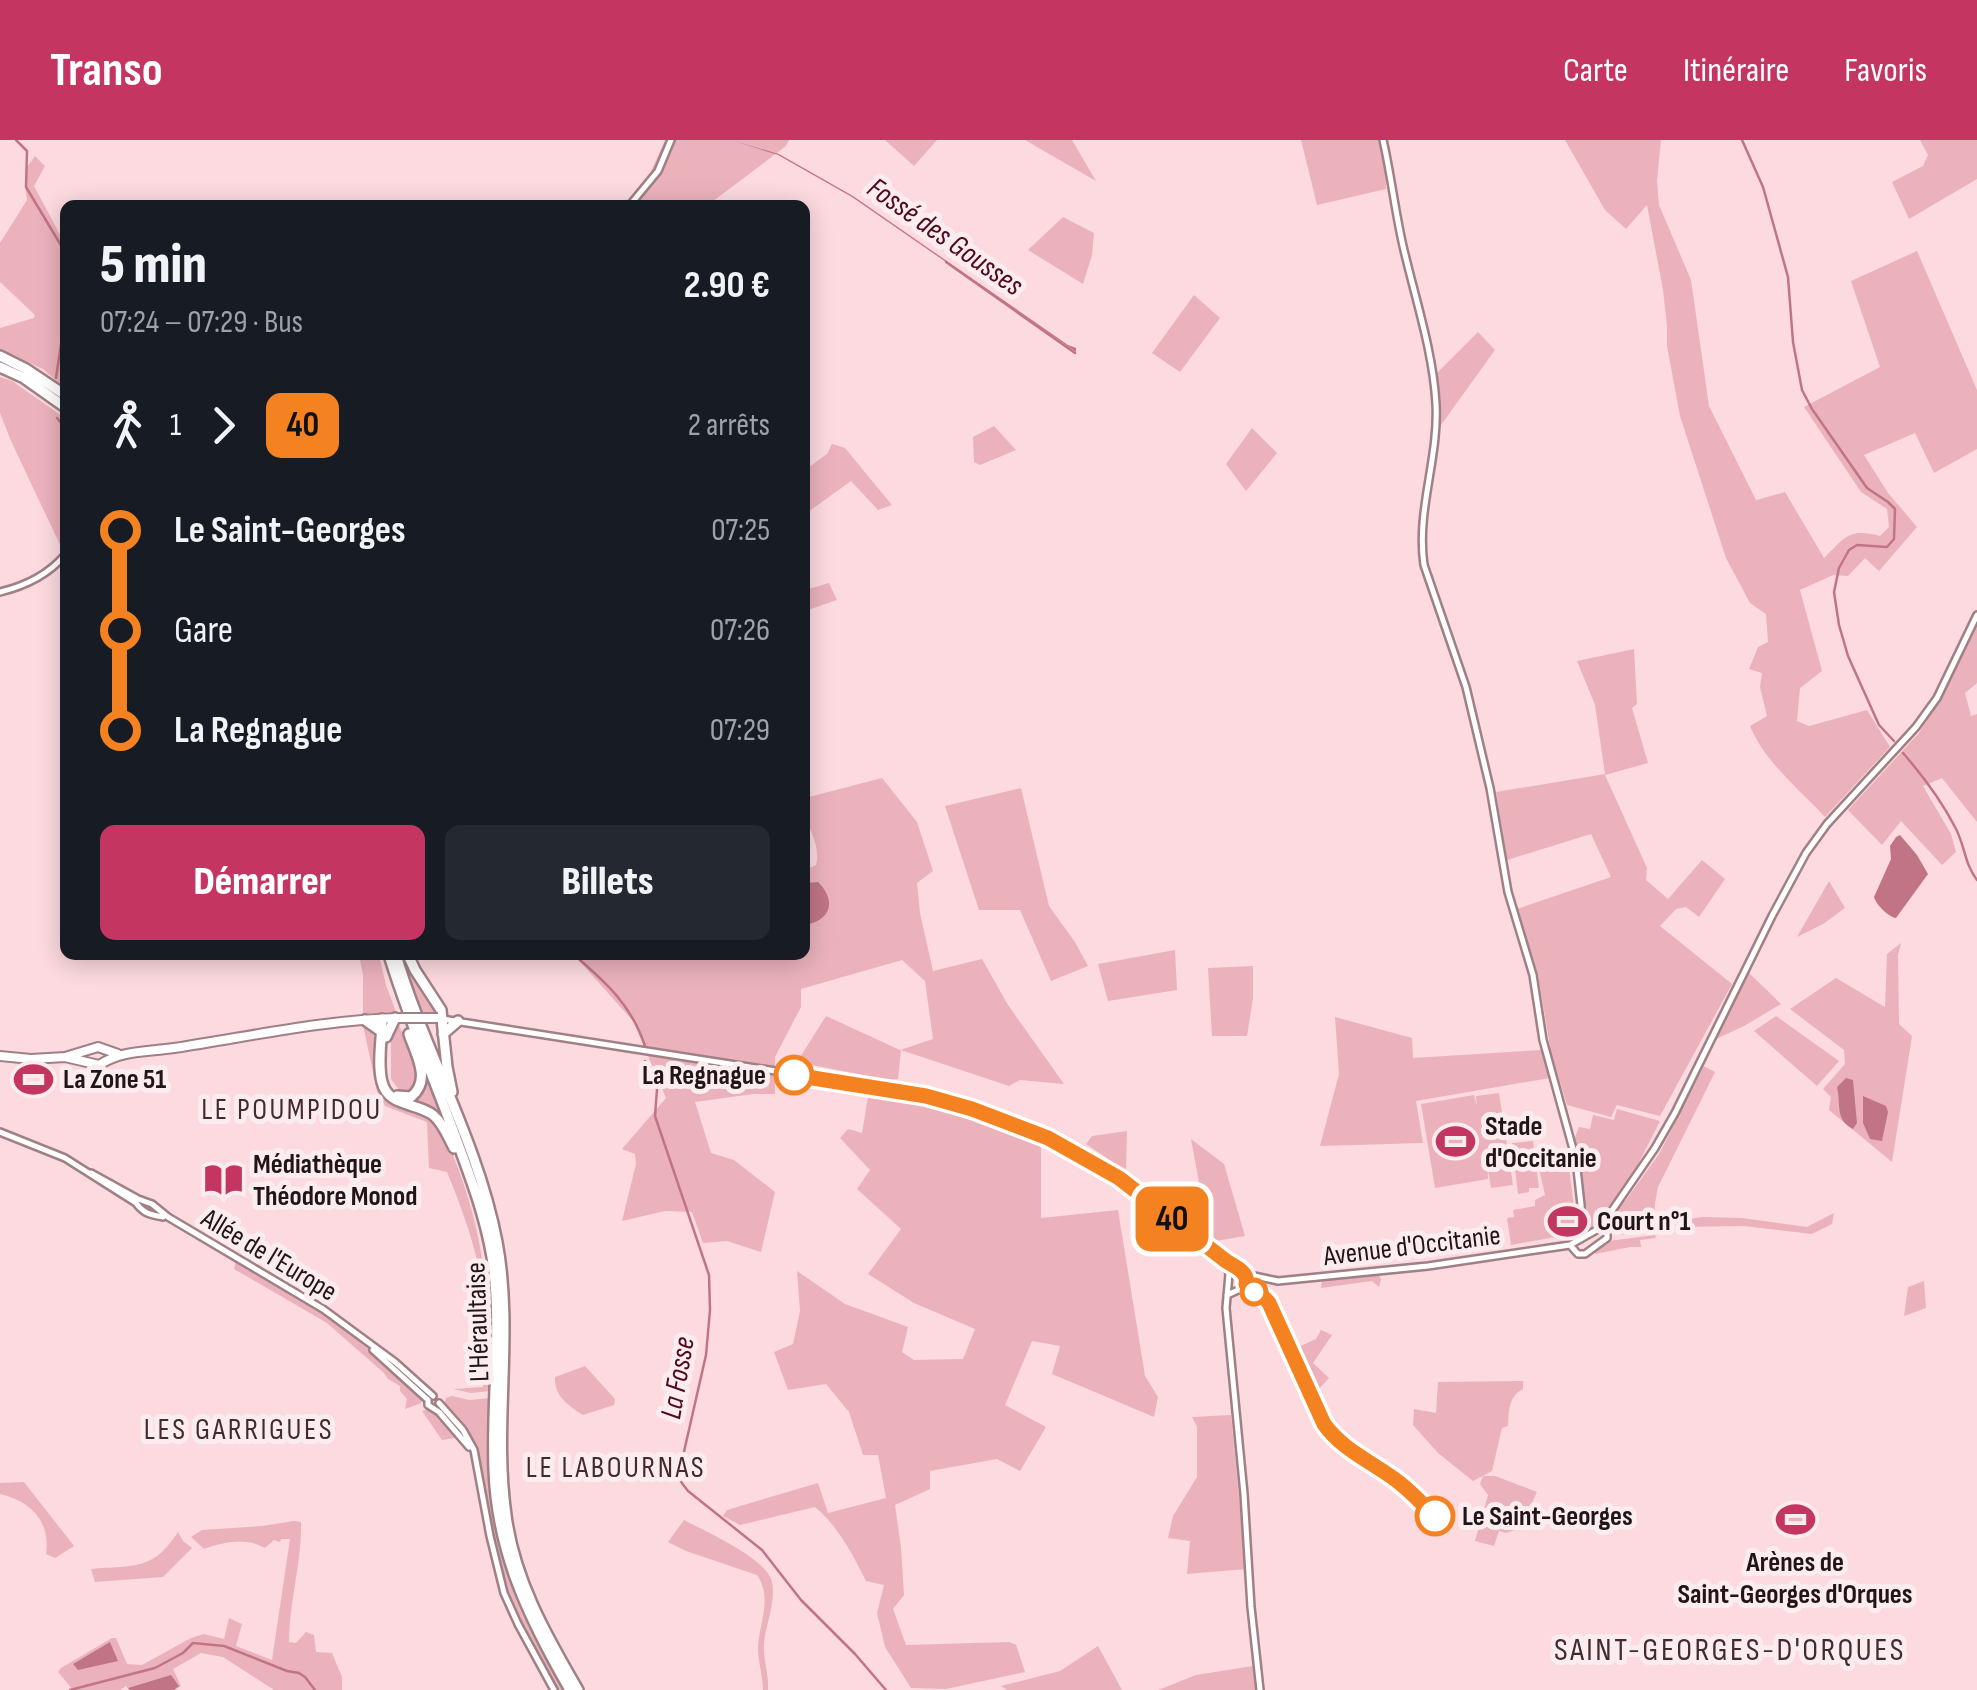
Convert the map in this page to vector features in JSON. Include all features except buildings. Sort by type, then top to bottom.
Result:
[{"type":"highway","points":[[0,356],[60,392]]},
{"type":"highway","points":[[0,367],[24,378],[60,403]]},
{"type":"highway","points":[[365,1020],[384,1035],[388,1086],[396,1096],[411,1097],[421,1085],[421,1069],[396,1000],[391,960]]},
{"type":"highway","name":"L'Héraultaise","points":[[391,960],[407,1012],[477,1196],[492,1258],[499,1388]]},
{"type":"highway","name":"L'Héraultaise","points":[[392,960],[479,1178],[494,1230],[502,1278],[499,1400],[506,1518],[526,1592],[578,1690]]},
{"type":"highway","points":[[410,960],[440,1010],[446,1067],[479,1178]]},
{"type":"highway","points":[[390,1018],[384,1035],[381,1080],[386,1092],[434,1116],[445,1130],[485,1233],[496,1298]]},
{"type":"highway","points":[[443,1034],[458,1020]]},
{"type":"highway","name":"L'Héraultaise","points":[[499,1400],[495,1491],[510,1564],[532,1623],[570,1690]]},
{"type":"main road","points":[[65,1057],[99,1064],[106,1055],[170,1049],[312,1025],[440,1018]]},
{"type":"main road","points":[[0,1056],[65,1057],[98,1047],[106,1055]]},
{"type":"main road","points":[[91,1050],[93,1062]]},
{"type":"street","points":[[634,200],[658,170],[671,140]]},
{"type":"street","points":[[1383,140],[1392,202],[1434,384],[1436,429],[1422,533],[1424,565],[1466,687],[1490,788],[1508,892],[1534,982],[1543,1040],[1576,1160],[1582,1228],[1588,1237]]},
{"type":"street","points":[[0,592],[43,575],[60,559]]},
{"type":"street","points":[[1582,1228],[1575,1244],[1578,1254],[1585,1254],[1607,1238],[1606,1218],[1668,1125],[1806,854],[1826,824],[1928,712],[1977,615]]},
{"type":"street","name":"Avenue d'Occitanie","points":[[440,1018],[891,1089],[972,1109],[1048,1138],[1100,1166],[1244,1275],[1259,1278],[1278,1281],[1396,1270],[1575,1244]]},
{"type":"street","name":"Allée de l'Europe","points":[[0,1132],[54,1152],[140,1203],[152,1204],[157,1213]]},
{"type":"street","name":"Allée de l'Europe","points":[[140,1203],[142,1210],[168,1218],[302,1296],[348,1328],[430,1398],[428,1406],[436,1406],[463,1430],[474,1450],[506,1601],[554,1690]]},
{"type":"street","points":[[1575,1244],[1604,1229]]},
{"type":"street","points":[[1226,1261],[1230,1274],[1226,1308],[1228,1344],[1260,1690]]},
{"type":"street","points":[[1228,1295],[1244,1286],[1244,1275],[1230,1274]]},
{"type":"street","points":[[1229,1284],[1237,1289]]},
{"type":"shaded area","points":[[665,140],[789,140],[715,200],[638,200]]},
{"type":"shaded area","points":[[731,140],[779,154],[853,196],[1076,348],[1076,352],[852,197],[778,155]]},
{"type":"shaded area","points":[[885,140],[937,140],[914,166]]},
{"type":"shaded area","points":[[1025,140],[1072,140],[1096,181]]},
{"type":"shaded area","points":[[1301,140],[1378,140],[1385,163],[1386,189],[1317,205]]},
{"type":"shaded area","points":[[1565,140],[1661,140],[1659,205],[1691,280],[1709,406],[1756,500],[1785,492],[1824,558],[1848,536],[1880,536],[1889,527],[1887,509],[1861,492],[1804,407],[1880,367],[1851,281],[1917,251],[1977,390],[1977,449],[1934,473],[1915,433],[1864,455],[1888,493],[1917,527],[1879,571],[1865,558],[1848,576],[1833,575],[1800,590],[1822,671],[1800,688],[1797,721],[1809,726],[1867,710],[1890,747],[1825,817],[1773,763],[1750,726],[1767,716],[1760,687],[1762,673],[1749,669],[1758,647],[1768,642],[1766,614],[1750,603],[1726,558],[1680,416],[1647,205],[1626,229],[1605,210]]},
{"type":"shaded area","points":[[1920,140],[1977,140],[1977,179],[1909,219],[1892,182],[1923,166],[1928,155]]},
{"type":"shaded area","points":[[35,156],[45,166],[34,186],[60,235],[60,384],[43,369],[0,350],[0,328],[35,315],[0,282],[0,243],[27,200],[27,167]]},
{"type":"shaded area","points":[[1063,217],[1094,233],[1083,284],[1028,250]]},
{"type":"shaded area","points":[[1194,295],[1220,318],[1180,372],[1152,353]]},
{"type":"shaded area","points":[[1478,332],[1495,350],[1441,425],[1437,373]]},
{"type":"shaded area","points":[[0,377],[60,415],[60,545],[11,441],[0,413]]},
{"type":"shaded area","points":[[994,426],[1016,450],[980,465],[974,462],[973,437]]},
{"type":"shaded area","points":[[1252,428],[1277,453],[1246,491],[1226,464]]},
{"type":"shaded area","points":[[832,444],[845,448],[892,505],[878,510],[851,481],[810,511],[810,466],[827,454]]},
{"type":"shaded area","points":[[829,583],[837,600],[810,609],[810,589]]},
{"type":"shaded area","points":[[1977,626],[1977,683],[1965,693],[1971,716],[1977,714],[1977,822],[1942,778],[1923,786],[1951,834],[1956,852],[1942,865],[1901,821],[1882,845],[1848,810],[1919,733]]},
{"type":"shaded area","points":[[1634,649],[1637,704],[1632,708],[1648,763],[1605,775],[1647,868],[1646,880],[1668,899],[1702,860],[1725,879],[1699,917],[1686,907],[1676,909],[1660,926],[1732,984],[1660,1116],[1617,1105],[1611,1117],[1567,1105],[1551,1053],[1538,974],[1517,909],[1611,877],[1591,834],[1507,860],[1496,792],[1605,774],[1595,705],[1577,661]]},
{"type":"shaded area","points":[[882,778],[917,822],[933,871],[917,883],[933,971],[982,959],[1008,1005],[1064,1084],[1020,1080],[1009,1086],[901,1050],[898,1079],[797,1062],[826,1016],[900,1050],[933,1039],[925,981],[902,960],[801,989],[801,1007],[775,1057],[775,1094],[695,1102],[711,1153],[734,1160],[775,1192],[761,1252],[727,1241],[703,1243],[692,1212],[665,1211],[622,1221],[636,1164],[635,1154],[622,1149],[666,1098],[633,1021],[578,960],[810,960],[810,868],[816,865],[817,856],[810,828],[810,797]]},
{"type":"shaded area","points":[[1021,788],[1049,906],[1088,966],[1051,981],[1020,910],[979,910],[945,806]]},
{"type":"shaded area","points":[[1900,835],[1928,874],[1896,918],[1884,911],[1874,897],[1891,859],[1890,846]]},
{"type":"shaded area","points":[[1829,881],[1845,908],[1797,937]]},
{"type":"shaded area","points":[[818,882],[829,903],[826,914],[810,923],[810,883]]},
{"type":"shaded area","points":[[1901,943],[1899,1024],[1912,1036],[1892,1162],[1829,1110],[1831,1097],[1823,1089],[1845,1064],[1844,1050],[1790,1009],[1836,978],[1885,1007],[1887,954]]},
{"type":"shaded area","points":[[1175,950],[1177,990],[1108,1001],[1098,964]]},
{"type":"shaded area","points":[[360,960],[380,960],[396,1012],[363,1014]]},
{"type":"shaded area","points":[[403,960],[409,960],[436,1013],[420,1012]]},
{"type":"shaded area","points":[[1253,966],[1247,1036],[1212,1036],[1208,968]]},
{"type":"shaded area","points":[[1749,973],[1781,1004],[1716,1039]]},
{"type":"shaded area","points":[[1776,1016],[1839,1061],[1817,1086],[1754,1031]]},
{"type":"shaded area","points":[[1335,1017],[1412,1038],[1413,1058],[1542,1050],[1550,1078],[1416,1101],[1423,1143],[1320,1146],[1339,1074]]},
{"type":"shaded area","points":[[363,1025],[379,1036],[380,1085],[437,1126],[458,1168],[481,1250],[490,1391],[471,1393],[453,1389],[483,1387],[483,1295],[475,1251],[447,1172],[429,1168],[427,1122],[385,1106],[377,1091]]},
{"type":"shaded area","points":[[399,1025],[419,1072],[409,1092],[399,1090],[391,1079],[391,1033]]},
{"type":"shaded area","points":[[1704,1066],[1715,1072],[1658,1187],[1654,1230],[1627,1235],[1613,1233],[1609,1226],[1615,1209],[1659,1154]]},
{"type":"shaded area","points":[[425,1071],[445,1121],[402,1099],[410,1098]]},
{"type":"shaded area","points":[[1846,1078],[1853,1080],[1857,1123],[1853,1129],[1843,1121],[1840,1111],[1837,1087]]},
{"type":"shaded area","points":[[869,1091],[955,1108],[1041,1139],[1041,1218],[1118,1210],[1145,1376],[1158,1397],[1154,1417],[1052,1374],[1060,1346],[1032,1341],[1005,1405],[1046,1427],[1020,1471],[997,1459],[930,1471],[930,1489],[895,1505],[904,1595],[893,1609],[906,1645],[1009,1642],[1016,1645],[1025,1672],[946,1689],[911,1688],[885,1647],[877,1613],[884,1585],[866,1581],[838,1532],[815,1507],[740,1525],[723,1516],[727,1510],[818,1483],[828,1513],[886,1498],[878,1455],[863,1455],[849,1412],[826,1384],[788,1390],[774,1352],[793,1344],[800,1311],[797,1271],[845,1304],[908,1327],[902,1352],[914,1360],[963,1359],[975,1329],[914,1303],[868,1274],[901,1229],[857,1189],[870,1170],[840,1138],[848,1129],[862,1133]]},
{"type":"shaded area","name":"Stade d'Occitanie","points":[[1499,1093],[1513,1185],[1491,1188],[1487,1163],[1488,1179],[1435,1188],[1421,1104],[1474,1095],[1477,1106],[1476,1096]]},
{"type":"shaded area","points":[[1863,1096],[1886,1106],[1882,1141],[1870,1139],[1863,1123]]},
{"type":"shaded area","points":[[1617,1109],[1660,1121],[1631,1178],[1591,1229],[1587,1228],[1574,1140],[1579,1127],[1590,1129],[1593,1115],[1614,1120]]},
{"type":"shaded area","points":[[1127,1131],[1126,1171],[1086,1144],[1092,1136]]},
{"type":"shaded area","points":[[1191,1139],[1224,1164],[1245,1236],[1216,1241],[1208,1231]]},
{"type":"shaded area","points":[[1533,1141],[1539,1188],[1518,1194],[1512,1143]]},
{"type":"shaded area","points":[[1567,1150],[1577,1233],[1511,1245],[1507,1218],[1514,1217],[1513,1210],[1535,1206],[1535,1200],[1545,1195],[1536,1155]]},
{"type":"shaded area","points":[[1834,1213],[1832,1224],[1812,1234],[1744,1226],[1676,1227],[1675,1221],[1742,1218],[1807,1227]]},
{"type":"shaded area","points":[[1655,1235],[1656,1238],[1640,1240],[1641,1247],[1595,1254],[1596,1248],[1609,1241]]},
{"type":"shaded area","points":[[236,1261],[334,1320],[393,1368],[422,1396],[421,1403],[405,1409],[407,1399],[400,1386],[327,1323],[234,1269]]},
{"type":"shaded area","points":[[1378,1274],[1379,1287],[1372,1281],[1321,1288],[1322,1279]]},
{"type":"shaded area","points":[[1924,1281],[1926,1308],[1904,1316],[1908,1287]]},
{"type":"shaded area","points":[[1321,1330],[1332,1335],[1313,1363],[1329,1378],[1314,1394],[1294,1349],[1316,1339]]},
{"type":"shaded area","points":[[585,1366],[615,1399],[614,1405],[583,1415],[559,1395],[555,1377]]},
{"type":"shaded area","points":[[1523,1381],[1523,1389],[1510,1405],[1508,1426],[1502,1428],[1492,1471],[1473,1481],[1438,1453],[1413,1425],[1414,1409],[1436,1413],[1438,1382]]},
{"type":"shaded area","points":[[446,1398],[469,1400],[490,1398],[491,1479],[502,1555],[524,1617],[563,1690],[558,1690],[528,1639],[506,1592],[478,1454],[468,1434],[444,1405]]},
{"type":"shaded area","points":[[422,1411],[437,1412],[455,1432],[454,1438],[442,1440]]},
{"type":"shaded area","points":[[1231,1415],[1246,1569],[1187,1574],[1190,1541],[1168,1538],[1173,1516],[1197,1477],[1197,1427],[1192,1417]]},
{"type":"shaded area","points":[[1483,1476],[1495,1476],[1537,1492],[1520,1528],[1499,1531],[1494,1546],[1475,1541],[1488,1495],[1480,1484]]},
{"type":"shaded area","points":[[24,1482],[74,1546],[55,1558],[46,1554],[45,1532],[36,1514],[21,1502],[0,1494],[0,1483]]},
{"type":"shaded area","name":"Arènes de Saint-Georges d'Orques","points":[[1799,1510],[1809,1526],[1805,1534],[1795,1534],[1784,1523],[1786,1512]]},
{"type":"shaded area","points":[[684,1520],[734,1546],[768,1573],[773,1590],[764,1643],[768,1690],[763,1690],[758,1653],[765,1602],[762,1584],[757,1575],[668,1542]]},
{"type":"shaded area","points":[[301,1522],[301,1537],[289,1642],[296,1643],[306,1632],[314,1635],[316,1652],[332,1653],[342,1677],[342,1690],[274,1690],[223,1657],[201,1653],[173,1669],[181,1686],[175,1690],[129,1690],[126,1686],[120,1690],[73,1690],[58,1672],[112,1638],[116,1638],[127,1664],[142,1665],[191,1638],[204,1634],[224,1639],[229,1618],[242,1624],[236,1646],[272,1660],[290,1539],[274,1540],[265,1548],[235,1542],[204,1549],[191,1537],[202,1530]]},
{"type":"shaded area","points":[[178,1532],[192,1548],[163,1577],[95,1582],[91,1569],[151,1560]]},
{"type":"shaded area","points":[[110,1642],[118,1661],[78,1670],[73,1664]]},
{"type":"shaded area","points":[[1098,1646],[1122,1690],[1007,1690],[1001,1686],[1060,1671]]},
{"type":"shaded area","points":[[1253,1666],[1257,1690],[1158,1690],[1196,1675]]},
{"type":"shaded area","points":[[171,1675],[179,1686],[174,1690],[128,1688]]},
{"type":"waterway","name":"La Fosse","points":[[16,140],[27,151],[26,187],[60,244]]},
{"type":"waterway","points":[[1742,140],[1763,187],[1788,277],[1793,342],[1802,390],[1867,488],[1895,509],[1894,539],[1887,547],[1857,545],[1849,550],[1839,568],[1834,592],[1848,656],[1879,725],[1894,741]]},
{"type":"waterway","name":"Fossé des Gousses","points":[[946,262],[1075,353]]},
{"type":"waterway","name":"La Fosse","points":[[56,378],[60,351]]},
{"type":"waterway","name":"La Fosse","points":[[57,418],[60,422]]},
{"type":"waterway","points":[[1903,753],[1950,817],[1977,880]]},
{"type":"waterway","name":"La Fosse","points":[[580,960],[617,996],[645,1046]]},
{"type":"waterway","name":"La Fosse","points":[[645,1061],[658,1076],[655,1116],[709,1275],[706,1355],[678,1478],[688,1491],[762,1550],[801,1600],[886,1690]]},
{"type":"waterway","points":[[70,1690],[155,1668],[193,1643],[224,1646],[299,1673],[315,1690]]},
{"type":"bus line","name":"40","points":[[794,1075],[891,1089],[972,1109],[1048,1138],[1119,1178],[1244,1273],[1246,1284],[1269,1303],[1332,1435],[1348,1450],[1395,1479],[1435,1516]]},
{"type":"place","name":"La Regnague","points":[[794,1075]]},
{"type":"place","name":"La Zone 51","points":[[33,1079]]},
{"type":"place","name":"Stade d'Occitanie","points":[[1455,1142]]},
{"type":"place","name":"Médiathèque Théodore Monod","points":[[223,1180]]},
{"type":"place","name":"Court n°1","points":[[1567,1221]]},
{"type":"place","name":"Le Saint-Georges","points":[[1435,1516]]},
{"type":"place","name":"Arènes de Saint-Georges d'Orques","points":[[1795,1520]]},
{"type":"district","name":"LE POUMPIDOU","points":[[292,1110]]},
{"type":"district","name":"LES GARRIGUES","points":[[239,1430]]},
{"type":"district","name":"LE LABOURNAS","points":[[616,1468]]},
{"type":"district","name":"SAINT-GEORGES-D'ORQUES","points":[[1730,1650]]}]
